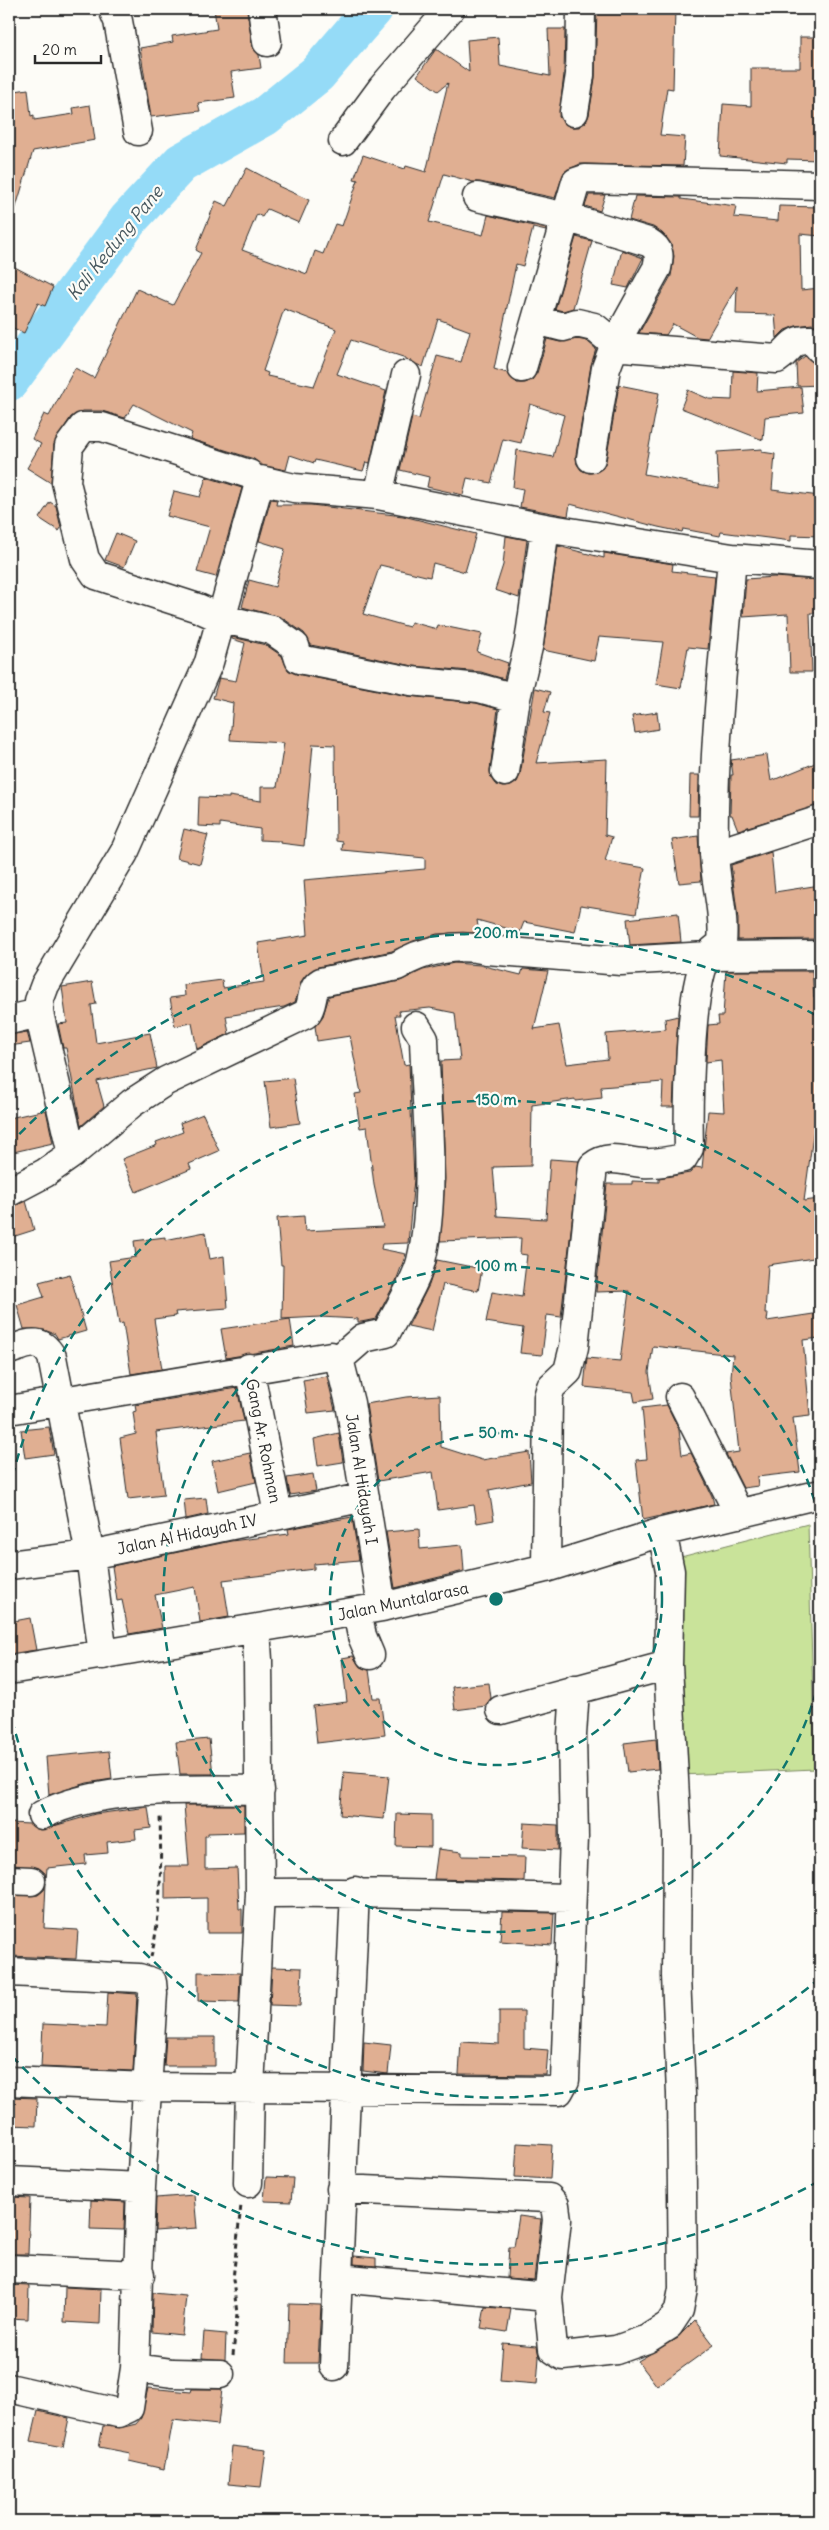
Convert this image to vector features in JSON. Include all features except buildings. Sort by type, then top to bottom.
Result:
[{"type":"street","points":[[113,9],[118,21],[138,131]]},
{"type":"street","points":[[262,9],[267,42]]},
{"type":"street","points":[[343,141],[382,88],[450,9]]},
{"type":"street","points":[[574,112],[580,75],[581,9]]},
{"type":"street","points":[[522,368],[574,186],[580,180],[820,185]]},
{"type":"street","points":[[477,197],[566,216],[656,246],[660,256],[657,268],[615,344],[606,368],[591,458]]},
{"type":"street","points":[[536,320],[563,327],[577,323],[594,327],[615,344],[633,348],[777,358],[784,354],[792,344],[802,340],[812,340],[820,349]]},
{"type":"street","points":[[378,495],[406,375]]},
{"type":"street","points":[[249,474],[102,427],[83,427],[69,446],[66,482],[68,497],[85,559],[96,575],[223,618],[272,630],[295,646],[299,659],[411,682],[479,688],[516,698]]},
{"type":"street","points":[[72,1154],[39,1013],[40,1001],[45,985],[124,852],[209,662],[223,618],[260,480],[294,488],[378,495],[545,528],[732,558],[820,565]]},
{"type":"street","points":[[505,772],[516,698],[529,643],[545,528]]},
{"type":"street","points":[[546,1568],[548,1397],[552,1387],[568,1371],[574,1347],[593,1166],[603,1159],[610,1158],[644,1164],[683,1158],[687,1153],[694,1014],[703,966],[708,956],[722,943],[724,927],[714,854],[717,734],[732,558]]},
{"type":"street","points":[[714,854],[820,820]]},
{"type":"street","points":[[9,1192],[45,1174],[72,1154],[132,1103],[166,1081],[306,1014],[310,1010],[313,991],[321,982],[397,966],[407,960],[454,947],[469,946],[487,950],[621,961],[708,956],[820,955]]},
{"type":"street","points":[[9,1020],[39,1013]]},
{"type":"street","points":[[9,1410],[249,1368],[335,1358],[363,1338],[386,1333],[420,1263],[428,1221],[424,1039],[416,1026]]},
{"type":"street","points":[[9,1350],[35,1342],[47,1347],[52,1357],[62,1400],[90,1555],[103,1655]]},
{"type":"street","name":"Jalan Al Hidayah I","points":[[335,1358],[350,1403],[365,1497],[366,1625]]},
{"type":"street","name":"Gang Ar. Rohman","points":[[249,1368],[278,1514]]},
{"type":"street","points":[[680,1397],[739,1514]]},
{"type":"street","name":"Jalan Muntalarasa","points":[[9,1670],[103,1655],[257,1642],[366,1625],[546,1568],[665,1544],[739,1514],[820,1494]]},
{"type":"street","name":"Jalan Al Hidayah IV","points":[[9,1565],[90,1555],[365,1497]]},
{"type":"street","points":[[341,2189],[549,2198],[556,2205],[557,2220],[548,2297],[553,2349],[569,2357],[616,2350],[648,2339],[669,2325],[679,2310],[684,2289],[682,2104],[676,1976],[677,1836],[668,1665],[665,1544]]},
{"type":"street","points":[[248,2183],[250,2088],[260,1893],[257,1642]]},
{"type":"street","points":[[500,1710],[668,1665]]},
{"type":"street","points":[[9,2081],[147,2087],[559,2091],[565,2080],[574,1837],[572,1735],[576,1689]]},
{"type":"street","points":[[42,1815],[79,1801],[157,1791],[260,1790]]},
{"type":"street","points":[[260,1893],[354,1891],[416,1895],[571,1898]]},
{"type":"street","points":[[334,2366],[354,1891]]},
{"type":"street","points":[[9,1972],[143,1978],[152,1982],[153,1993],[141,2188],[140,2275],[135,2368],[133,2392],[129,2408],[118,2413],[9,2388]]},
{"type":"street","points":[[9,2181],[141,2188]]},
{"type":"street","points":[[9,2269],[140,2275]]},
{"type":"street","points":[[338,2278],[548,2297]]},
{"type":"street","points":[[135,2368],[163,2373],[220,2374]]},
{"type":"path","points":[[143,1978],[150,1963],[156,1937],[161,1848],[157,1791]]},
{"type":"path","points":[[220,2374],[230,2370],[232,2361],[238,2314],[233,2279],[236,2235],[242,2196],[248,2183]]},
{"type":"green space","points":[[808,1524],[815,1769],[681,1775],[677,1558]]},
{"type":"waterway","name":"Kali Kedung Pane","points":[[9,381],[129,219],[181,163],[265,116],[317,74],[373,9]]}]
